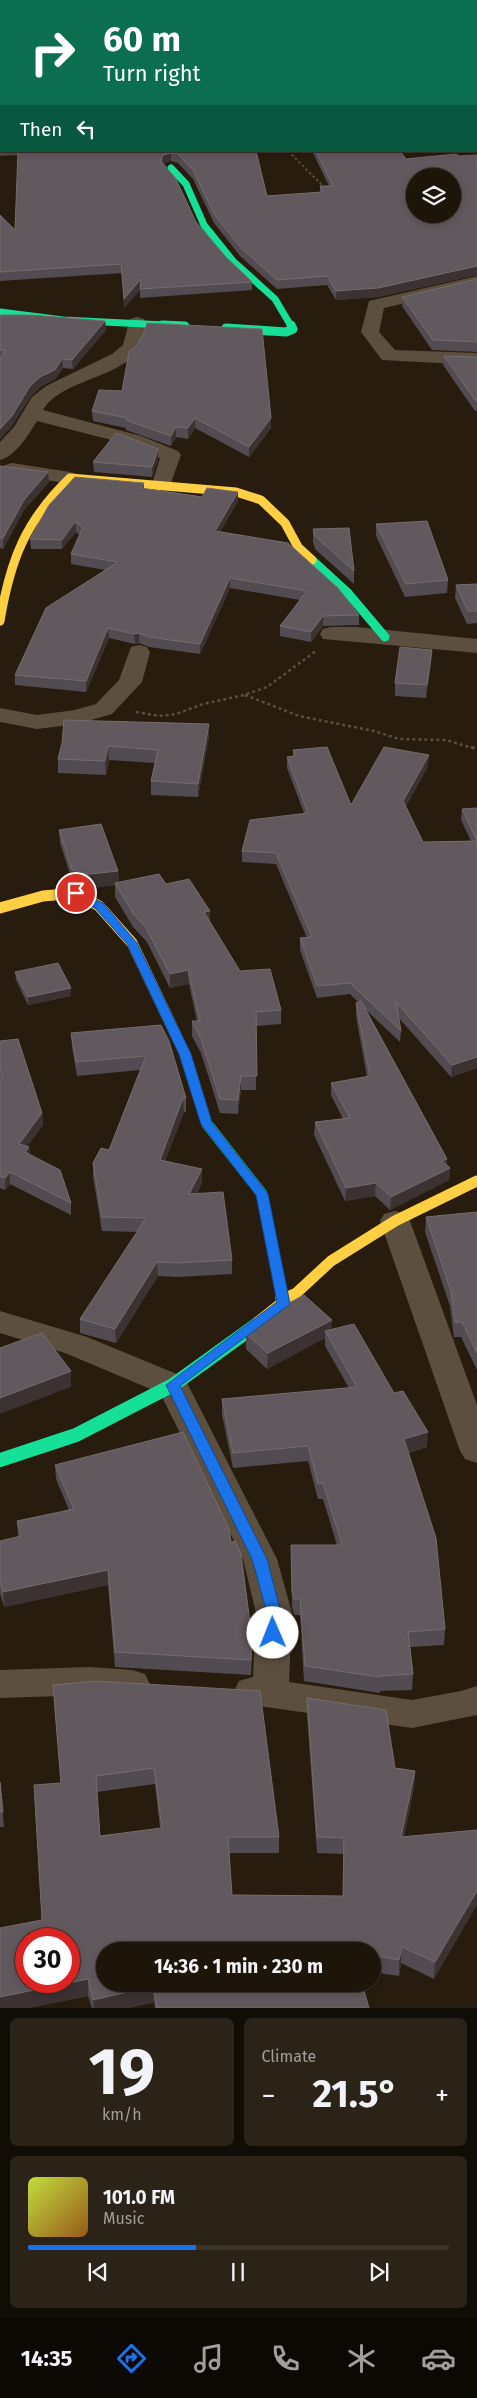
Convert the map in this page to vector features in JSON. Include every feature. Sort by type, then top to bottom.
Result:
[{"type":"street","points":[[171,168],[186,184],[204,225],[233,261],[275,299],[293,328],[286,332],[212,328]]},
{"type":"street","points":[[477,281],[375,305],[370,332],[389,356],[477,359]]},
{"type":"street","points":[[0,312],[63,320],[194,327]]},
{"type":"street","points":[[0,454],[22,430],[40,401],[53,390],[119,358],[131,348],[135,340],[137,323]]},
{"type":"street","points":[[31,413],[66,420],[157,448],[171,455],[162,484]]},
{"type":"street","points":[[0,466],[70,478],[162,484],[236,492],[261,500],[285,523],[298,547],[347,592],[385,637]]},
{"type":"street","points":[[0,621],[3,593],[11,561],[32,514],[54,489],[70,478]]},
{"type":"street","points":[[332,634],[477,646]]},
{"type":"street","points":[[0,715],[37,722],[77,718],[104,708],[130,682],[139,652]]},
{"type":"street","points":[[0,908],[43,896],[76,893],[99,906],[132,943],[185,1054],[207,1124],[262,1194],[284,1304]]},
{"type":"street","points":[[0,1460],[76,1435],[173,1385],[284,1304],[330,1261],[395,1221],[477,1181]]},
{"type":"street","points":[[395,1221],[477,1451]]},
{"type":"street","points":[[0,1322],[76,1345],[173,1385],[260,1559],[274,1613],[270,1692]]},
{"type":"street","points":[[0,1684],[90,1681],[166,1686]]},
{"type":"street","points":[[223,1690],[270,1692],[412,1714],[463,1705],[477,1700]]},
{"type":"path","points":[[289,152],[327,190]]},
{"type":"path","points":[[104,708],[167,715],[244,695],[267,687],[275,682],[314,654],[332,634]]},
{"type":"path","points":[[244,695],[299,716],[374,731],[399,739],[446,740],[477,749]]},
{"type":"building","points":[[18,152],[256,152],[267,196],[322,192],[320,186],[333,186],[316,152],[401,152],[406,159],[456,154],[459,156],[477,155],[477,266],[378,288],[336,291],[327,276],[277,280],[240,247],[214,214],[193,170],[178,154],[171,153],[163,155],[161,161],[176,179],[196,222],[226,257],[252,282],[140,289],[141,279],[124,299],[121,264],[0,272],[0,215],[15,230]]},
{"type":"building","points":[[477,279],[477,342],[433,340],[402,297]]},
{"type":"building","points":[[0,315],[32,315],[105,321],[72,360],[62,359],[55,370],[40,377],[30,386],[12,416],[0,429],[0,359],[5,350],[0,350]]},
{"type":"building","points":[[147,323],[262,329],[271,418],[249,447],[195,418],[188,428],[176,427],[171,436],[126,420],[127,418],[92,411],[99,390],[122,391],[129,352],[137,345]]},
{"type":"building","points":[[444,356],[477,357],[477,401],[476,401]]},
{"type":"building","points":[[116,433],[158,449],[152,467],[93,462]]},
{"type":"building","points":[[0,466],[48,472],[24,500],[3,538],[0,538]]},
{"type":"building","points":[[75,477],[144,483],[141,488],[202,497],[207,488],[238,492],[215,531],[288,543],[338,588],[359,615],[323,616],[311,632],[280,626],[307,591],[230,578],[200,644],[149,637],[139,633],[134,634],[108,628],[86,681],[15,675],[46,608],[118,562],[71,554],[83,527],[75,522],[62,540],[30,539],[49,505]]},
{"type":"building","points":[[427,521],[448,580],[406,584],[376,524]]},
{"type":"building","points":[[349,528],[354,571],[315,536],[313,529]]},
{"type":"building","points":[[477,584],[477,611],[468,611],[456,585]]},
{"type":"building","points":[[400,647],[432,650],[427,685],[395,683]]},
{"type":"building","points":[[64,720],[209,724],[198,784],[151,781],[158,750],[108,746],[105,761],[58,759],[62,743]]},
{"type":"building","points":[[327,747],[351,805],[384,747],[429,755],[403,801],[423,842],[477,841],[477,1057],[452,1065],[396,1002],[401,1031],[350,983],[317,986],[300,938],[312,937],[276,853],[242,851],[250,820],[308,813],[287,757],[295,756],[293,750]]},
{"type":"building","points":[[477,808],[477,841],[462,809]]},
{"type":"building","points":[[101,824],[118,871],[90,874],[72,870],[59,830]]},
{"type":"building","points":[[159,874],[166,884],[189,879],[210,911],[204,912],[240,971],[270,969],[281,1010],[256,1012],[257,1076],[241,1076],[238,1100],[220,1099],[201,1039],[192,1021],[200,1021],[188,970],[170,974],[146,928],[133,913],[115,883]]},
{"type":"building","points":[[58,963],[71,988],[28,997],[15,972]]},
{"type":"building","points":[[361,1001],[447,1159],[442,1161],[450,1168],[391,1197],[376,1183],[346,1188],[315,1122],[350,1118],[331,1083],[370,1076],[356,1003]]},
{"type":"building","points":[[161,1025],[169,1041],[186,1098],[183,1098],[160,1160],[202,1169],[189,1194],[223,1192],[232,1260],[177,1263],[157,1262],[115,1329],[80,1319],[146,1218],[102,1217],[93,1163],[101,1148],[109,1150],[146,1056],[76,1062],[71,1033]]},
{"type":"building","points":[[18,1039],[42,1113],[19,1144],[29,1147],[25,1152],[60,1170],[71,1203],[10,1172],[5,1178],[0,1176],[0,1079],[2,1076],[0,1068],[0,1041]]},
{"type":"building","points":[[477,1212],[477,1353],[462,1322],[455,1322],[451,1291],[426,1217]]},
{"type":"building","points":[[304,1295],[332,1320],[268,1353],[246,1334],[287,1304]]},
{"type":"building","points":[[354,1324],[394,1393],[403,1391],[428,1432],[404,1439],[436,1538],[445,1629],[408,1632],[413,1674],[380,1677],[305,1666],[300,1599],[294,1599],[292,1591],[291,1545],[342,1545],[323,1483],[318,1484],[308,1446],[233,1453],[222,1399],[357,1387],[325,1331]]},
{"type":"building","points":[[42,1333],[71,1371],[0,1398],[0,1348]]},
{"type":"building","points":[[183,1432],[229,1529],[231,1542],[235,1541],[241,1554],[252,1638],[251,1660],[115,1652],[108,1570],[3,1592],[0,1582],[0,1541],[21,1536],[17,1521],[74,1509],[55,1465]]},
{"type":"building","points":[[96,1681],[260,1691],[279,1837],[228,1837],[232,1895],[343,1896],[344,1838],[317,1837],[307,1698],[386,1710],[395,1768],[415,1771],[401,1837],[477,1830],[477,1891],[435,1962],[402,1947],[399,1960],[381,1957],[381,1942],[96,1942],[96,1992],[127,1992],[93,2000],[88,1979],[80,1981],[80,1928],[15,1928],[15,1993],[20,1993],[0,1997],[0,1928],[42,1920],[34,1785],[61,1783],[53,1685]],"holes":[[[154,1768],[162,1828],[100,1836],[96,1776]]]},
{"type":"building","points":[[0,1782],[3,1812],[0,1812]]},
{"type":"building","points":[[154,1992],[364,1992],[369,2008],[157,2008]]},
{"type":"traffic: fast","points":[[171,168],[186,184],[204,225],[233,261],[275,299],[293,329],[286,332],[226,328]]},
{"type":"traffic: fast","points":[[0,312],[63,320],[185,326]]},
{"type":"traffic: fast","points":[[312,560],[347,592],[385,637]]},
{"type":"traffic: fast","points":[[205,1118],[207,1124],[262,1194],[284,1304]]},
{"type":"traffic: fast","points":[[0,1460],[76,1435],[173,1385],[259,1323]]},
{"type":"traffic: slow","points":[[0,621],[8,579],[21,542],[40,509],[70,478],[236,492],[261,500],[285,523],[298,547],[312,560]]},
{"type":"traffic: slow","points":[[0,908],[43,896],[76,893],[99,906],[132,943],[185,1054],[205,1118]]},
{"type":"traffic: slow","points":[[259,1323],[284,1304],[331,1261],[395,1221],[477,1181]]},
{"type":"route","points":[[76,893],[99,906],[132,943],[185,1054],[207,1124],[262,1194],[284,1304],[173,1385],[260,1559],[274,1613],[273,1633]]}]
